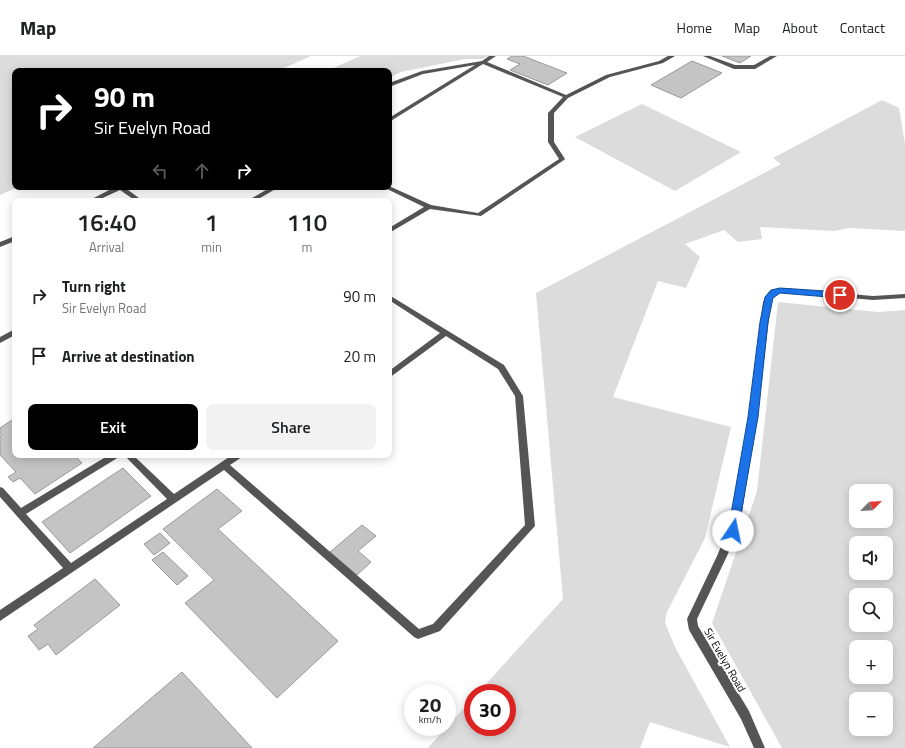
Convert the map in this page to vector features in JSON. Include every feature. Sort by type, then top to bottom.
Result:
[{"type":"street","points":[[392,118],[493,56]]},
{"type":"street","points":[[392,190],[429,207],[479,215],[562,159],[552,142],[551,113],[566,96],[608,76],[661,62],[672,56]]},
{"type":"street","points":[[706,56],[734,67],[748,68],[755,68],[774,56]]},
{"type":"street","points":[[392,84],[422,72],[483,62],[566,96]]},
{"type":"street","points":[[97,198],[114,190]]},
{"type":"street","points":[[124,190],[136,198]]},
{"type":"street","points":[[256,198],[270,190]]},
{"type":"street","points":[[392,229],[429,207]]},
{"type":"street","points":[[0,245],[12,239]]},
{"type":"street","name":"Sir Evelyn Road","points":[[760,748],[745,715],[693,628],[692,619],[727,544],[734,525],[753,417],[768,298],[774,292],[780,290],[873,298],[905,296]]},
{"type":"street","points":[[224,465],[418,634],[436,628],[530,526],[519,396],[501,367],[392,299]]},
{"type":"street","points":[[392,373],[446,332]]},
{"type":"street","points":[[0,340],[12,334]]},
{"type":"street","points":[[20,513],[111,458]]},
{"type":"street","points":[[131,458],[173,499]]},
{"type":"street","points":[[0,616],[234,458]]},
{"type":"street","points":[[1,494],[70,569]]},
{"type":"shaded area","points":[[0,56],[311,56],[284,68],[12,68],[12,190],[0,195]]},
{"type":"shaded area","points":[[360,56],[488,56],[482,59],[465,59],[401,72],[392,76],[392,68],[334,68]]},
{"type":"shaded area","points":[[882,100],[899,108],[905,144],[905,231],[849,228],[834,231],[760,227],[762,239],[738,242],[724,230],[685,244],[700,257],[686,288],[658,281],[613,397],[731,427],[705,538],[667,612],[665,623],[675,647],[730,747],[650,722],[640,748],[428,748],[439,736],[456,736],[456,717],[464,708],[464,736],[516,736],[516,684],[486,684],[563,599],[536,293],[781,164],[773,158]]},
{"type":"shaded area","points":[[642,104],[741,152],[675,191],[575,137]]},
{"type":"shaded area","points":[[778,302],[878,312],[905,310],[905,748],[782,748],[712,623],[757,491]]},
{"type":"building","points":[[512,56],[523,56],[567,73],[548,85],[510,70],[520,64],[507,59]]},
{"type":"building","points":[[722,56],[751,56],[740,63]]},
{"type":"building","points":[[692,61],[722,73],[681,98],[651,85]]},
{"type":"building","points":[[12,420],[12,458],[77,458],[82,463],[35,494],[20,478],[13,482],[8,477],[16,472],[0,455],[0,436],[2,435],[0,433],[0,428]]},
{"type":"building","points":[[123,468],[151,496],[70,553],[42,522]]},
{"type":"building","points":[[217,489],[242,511],[218,529],[338,641],[277,698],[185,603],[214,580],[163,529]]},
{"type":"building","points":[[362,525],[376,536],[358,551],[371,562],[357,575],[330,552]]},
{"type":"building","points":[[160,533],[170,543],[154,555],[144,544]]},
{"type":"building","points":[[163,552],[188,576],[177,585],[152,560]]},
{"type":"building","points":[[95,579],[120,605],[56,655],[48,644],[39,650],[28,636],[38,629],[34,625]]},
{"type":"building","points":[[182,672],[252,748],[93,748]]},
{"type":"route","points":[[733,531],[753,417],[764,322],[769,297],[774,292],[780,290],[840,295]]}]
